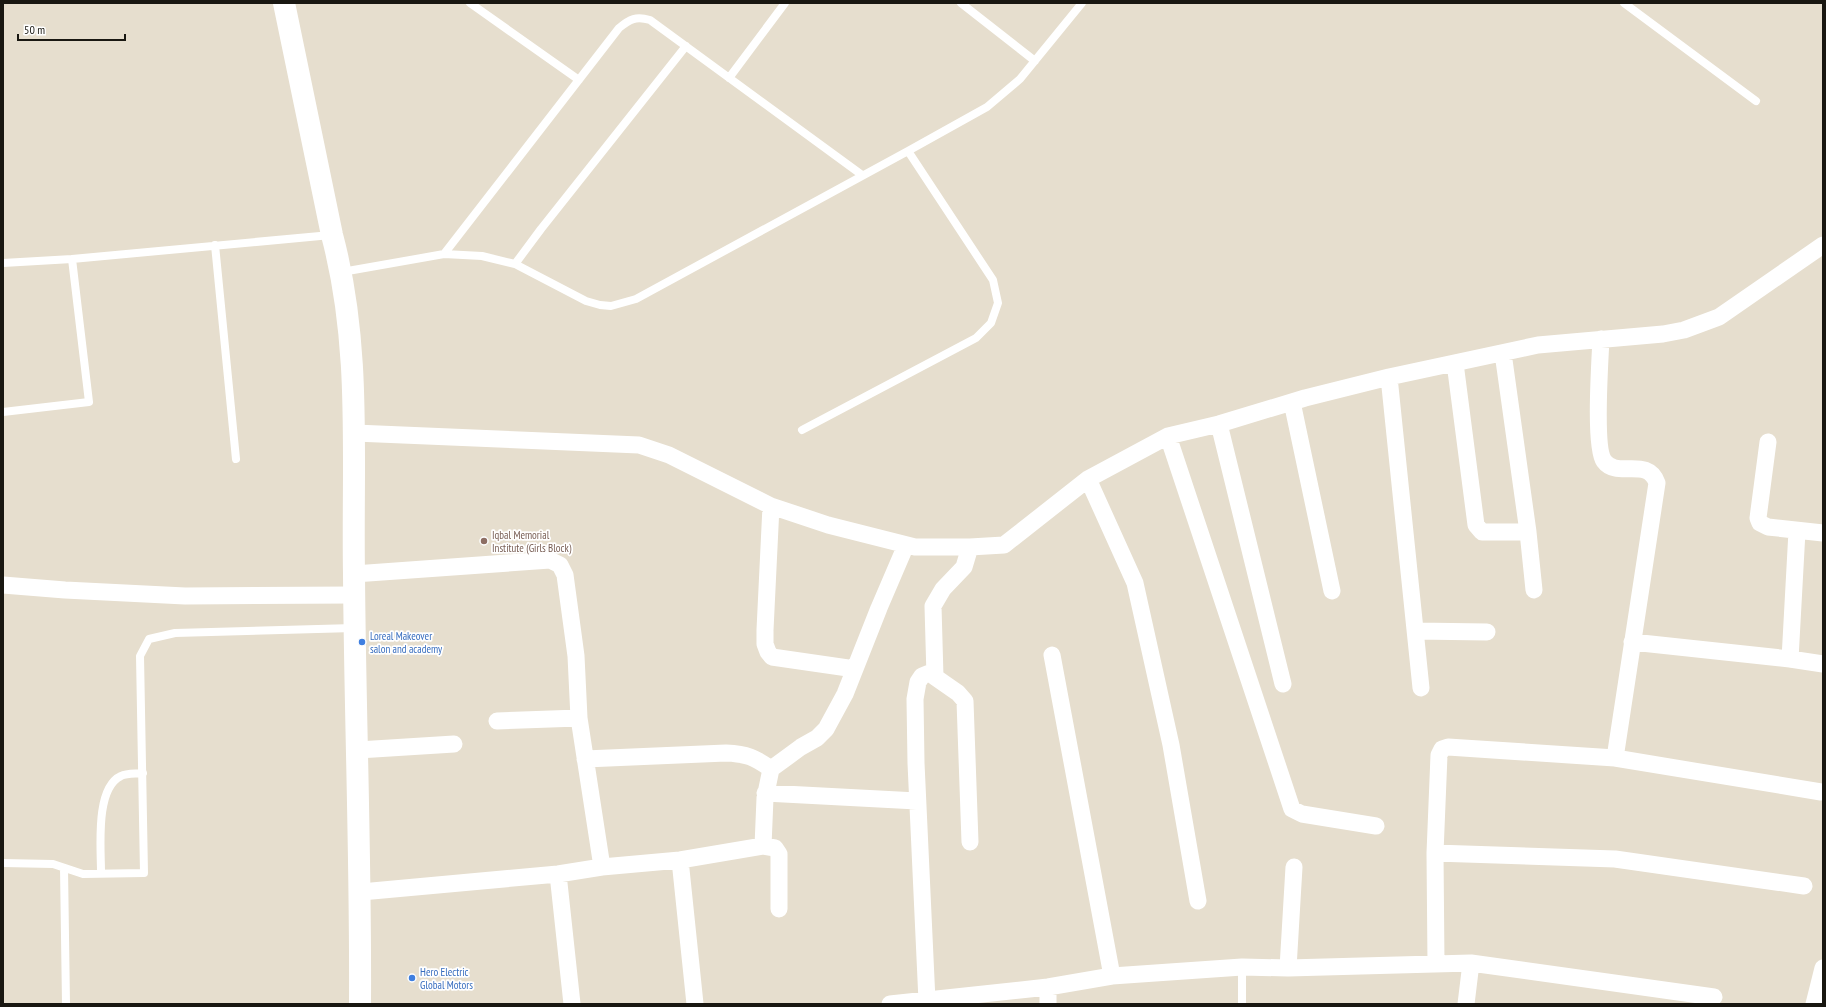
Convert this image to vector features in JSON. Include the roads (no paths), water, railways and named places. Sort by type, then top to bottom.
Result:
[{"type":"main road","points":[[284,3],[332,235],[342,272],[352,353],[355,433],[354,585],[361,892],[360,1004]]},
{"type":"street","points":[[355,433],[640,445],[669,455],[771,506],[828,525],[915,547],[970,548],[1004,545],[1088,479],[1168,436],[1219,424],[1292,402],[1389,377],[1538,345],[1663,334],[1701,325],[1720,317],[1823,245]]},
{"type":"street","points":[[1601,339],[1599,412],[1600,445],[1604,461],[1610,466],[1617,468],[1649,471],[1654,475],[1657,483],[1615,758]]},
{"type":"street","points":[[1503,353],[1528,532],[1534,590]]},
{"type":"street","points":[[1455,363],[1476,525],[1482,532],[1528,532]]},
{"type":"street","points":[[1389,377],[1421,688]]},
{"type":"street","points":[[1292,402],[1332,591]]},
{"type":"street","points":[[1219,424],[1283,684]]},
{"type":"street","points":[[1168,436],[1292,809],[1302,814],[1376,826]]},
{"type":"street","points":[[1768,442],[1758,518],[1760,523],[1768,527],[1823,533]]},
{"type":"street","points":[[1088,479],[1135,583],[1171,745],[1198,901]]},
{"type":"street","points":[[771,506],[764,630],[765,644],[768,652],[772,657],[855,669]]},
{"type":"street","points":[[1790,659],[1796,531]]},
{"type":"street","points":[[763,846],[765,793],[770,768],[817,738],[826,729],[845,694],[906,545]]},
{"type":"street","points":[[970,548],[964,567],[943,588],[933,606],[935,677],[958,693],[965,702],[970,842]]},
{"type":"street","points":[[3,585],[65,590],[186,596],[354,585],[550,560],[558,562],[565,575],[575,649],[579,718],[602,867]]},
{"type":"street","points":[[1416,632],[1487,632]]},
{"type":"street","points":[[1632,642],[1823,664]]},
{"type":"street","points":[[1052,655],[1112,976]]},
{"type":"street","points":[[927,1001],[917,802],[915,698],[918,682],[922,676],[934,671]]},
{"type":"street","points":[[497,721],[579,718]]},
{"type":"street","points":[[358,750],[454,744]]},
{"type":"street","points":[[1436,964],[1435,853],[1439,755],[1442,749],[1448,747],[1615,758],[1821,792]]},
{"type":"street","points":[[585,759],[726,753],[746,754],[770,768]]},
{"type":"street","points":[[765,793],[917,802]]},
{"type":"street","points":[[361,892],[558,874],[602,867],[680,860],[763,846],[775,848],[779,854],[779,909]]},
{"type":"street","points":[[1435,853],[1614,859],[1804,886]]},
{"type":"street","points":[[680,860],[694,1004]]},
{"type":"street","points":[[1288,968],[1294,867]]},
{"type":"street","points":[[558,874],[572,1004]]},
{"type":"street","points":[[893,1004],[1048,987],[1112,976],[1242,967],[1288,968],[1471,963],[1660,997],[1714,997]]},
{"type":"street","points":[[1466,1004],[1471,963]]},
{"type":"street","points":[[1814,1004],[1823,968]]},
{"type":"street","points":[[1048,987],[1048,1004]]},
{"type":"lane","points":[[470,3],[579,80]]},
{"type":"lane","points":[[729,78],[785,3]]},
{"type":"lane","points":[[961,3],[1035,61]]},
{"type":"lane","points":[[342,272],[444,254],[482,256],[515,264],[586,301],[611,306],[626,303],[642,296],[862,175],[908,152],[987,107],[1020,79],[1082,3]]},
{"type":"lane","points":[[1624,3],[1756,101]]},
{"type":"lane","points":[[444,254],[619,28],[631,18],[650,20],[862,175]]},
{"type":"lane","points":[[515,264],[541,228],[686,46]]},
{"type":"lane","points":[[802,430],[976,338],[991,324],[998,303],[993,280],[908,152]]},
{"type":"lane","points":[[3,263],[72,259],[332,235]]},
{"type":"lane","points":[[215,245],[236,458]]},
{"type":"lane","points":[[3,412],[89,402],[72,259]]},
{"type":"lane","points":[[3,863],[53,864],[78,873],[144,873],[140,656],[149,639],[175,633],[355,628]]},
{"type":"lane","points":[[101,872],[101,807],[108,790],[121,776],[143,773]]},
{"type":"lane","points":[[64,868],[66,1004]]},
{"type":"lane","points":[[1242,967],[1242,1004]]},
{"type":"place","name":"Iqbal Memorial Institute (Girls Block)","points":[[484,541]]},
{"type":"place","name":"Loreal Makeover salon and academy","points":[[362,642]]},
{"type":"place","name":"Hero Electric Global Motors","points":[[412,978]]}]
